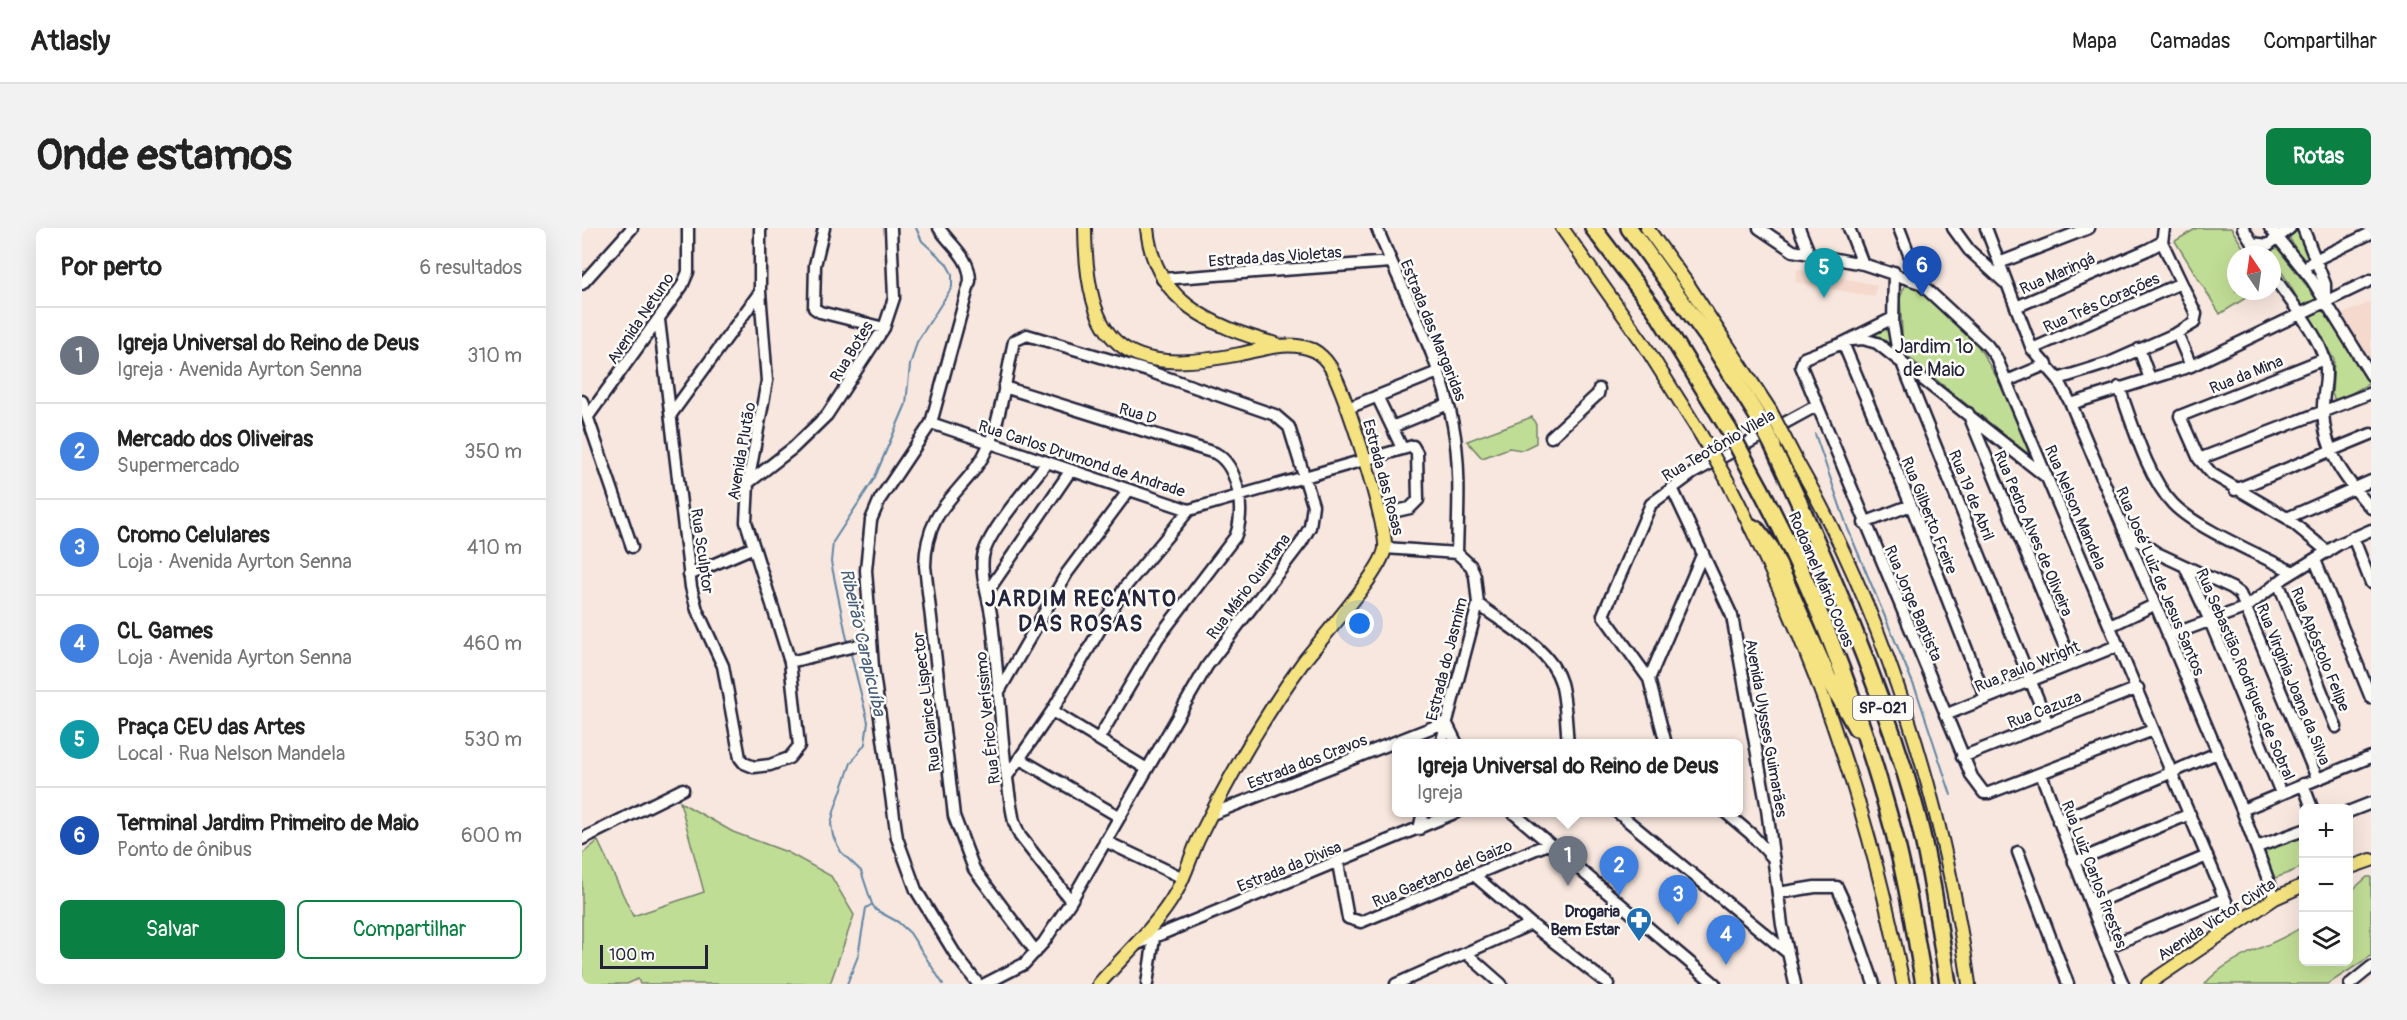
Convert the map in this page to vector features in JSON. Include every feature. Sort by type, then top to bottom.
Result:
[{"type":"highway","name":"Rodoanel Mário Covas","points":[[1593,228],[1656,311],[1729,430],[1793,550],[1849,690],[1867,745],[1897,847],[1924,984]]},
{"type":"highway","name":"Rodoanel Mário Covas","points":[[1629,228],[1764,414],[1773,446],[1820,546],[1872,677],[1905,772],[1924,844],[1948,984]]},
{"type":"highway","points":[[1752,527],[1771,548],[1836,694],[1867,745]]},
{"type":"main road","name":"Estrada das Rosas","points":[[1085,228],[1087,277],[1094,307],[1106,330],[1135,356],[1155,361],[1199,360],[1277,345],[1313,350],[1320,355],[1329,365],[1348,408],[1364,460],[1385,548],[1370,579],[1284,688],[1250,741],[1212,814],[1183,878],[1163,912],[1099,984]]},
{"type":"main road","points":[[1147,228],[1152,256],[1162,279],[1179,300],[1198,312],[1240,332],[1277,345]]},
{"type":"main road","points":[[1562,228],[1662,371],[1727,480],[1752,527],[1797,627],[1842,747],[1879,871],[1903,984]]},
{"type":"main road","points":[[1647,228],[1689,286],[1764,414],[1797,462],[1857,585],[1908,722],[1943,848],[1970,984]]},
{"type":"main road","points":[[2353,867],[2371,860]]},
{"type":"main road","name":"Avenida Victor Civita","points":[[2148,984],[2275,898],[2299,887]]},
{"type":"street","points":[[582,284],[632,228]]},
{"type":"street","name":"Avenida Netuno","points":[[589,415],[652,331],[688,272],[688,228]]},
{"type":"street","name":"Avenida Plutão","points":[[760,228],[760,292],[767,381],[748,483],[746,522],[790,662],[799,746],[789,758],[770,765]]},
{"type":"street","points":[[824,228],[815,265],[814,308],[820,312],[884,328]]},
{"type":"street","name":"Rua Botes","points":[[748,483],[793,448],[827,415],[884,328],[894,298],[891,228]]},
{"type":"street","points":[[939,228],[968,264],[970,281],[931,423],[880,500],[871,520],[866,570],[871,642],[897,838],[916,890],[957,957],[978,984]]},
{"type":"street","name":"Estrada das Margaridas","points":[[1377,228],[1438,372],[1454,426],[1458,481],[1457,553]]},
{"type":"street","name":"Rua Nelson Mandela","points":[[1760,228],[1793,251],[1863,264],[1894,272],[1920,283],[1987,345],[2007,381],[2236,925]]},
{"type":"street","points":[[1799,228],[1810,255]]},
{"type":"street","points":[[1849,228],[1863,264]]},
{"type":"street","points":[[1899,228],[1920,283]]},
{"type":"street","points":[[1953,228],[1969,250],[2007,284]]},
{"type":"street","name":"Rua José Luiz de Jesus Santos","points":[[1986,228],[2032,349],[2058,379],[2071,404],[2121,529],[2242,810],[2275,898]]},
{"type":"street","points":[[1999,263],[2089,228]]},
{"type":"street","points":[[2058,379],[2109,363],[2177,333],[2194,322],[2196,314],[2162,242],[2164,228]]},
{"type":"street","points":[[2243,228],[2254,246]]},
{"type":"street","points":[[2274,232],[2290,228]]},
{"type":"street","points":[[2303,228],[2325,284],[2325,301]]},
{"type":"street","points":[[2269,246],[2274,232]]},
{"type":"street","points":[[2274,232],[2304,269],[2371,375]]},
{"type":"street","points":[[2304,269],[2315,260],[2371,233]]},
{"type":"street","name":"Rua Maringá","points":[[2016,307],[2162,242]]},
{"type":"street","points":[[2252,243],[2258,246]]},
{"type":"street","name":"Estrada das Violetas","points":[[1162,279],[1391,262]]},
{"type":"street","name":"Rua 19 de Abril","points":[[1894,272],[1894,339],[2048,724]]},
{"type":"street","points":[[2071,404],[2191,366],[2371,280]]},
{"type":"street","name":"Rua Três Corações","points":[[2032,349],[2181,283]]},
{"type":"street","points":[[2281,288],[2324,359],[2327,379],[2323,411],[2330,451],[2338,468],[2353,489],[2371,508]]},
{"type":"street","points":[[672,413],[687,389],[760,292]]},
{"type":"street","points":[[747,312],[762,312]]},
{"type":"street","points":[[1846,342],[1893,318]]},
{"type":"street","name":"Rua Sculptor","points":[[659,320],[672,413],[689,575],[697,610],[723,666],[740,758],[744,763],[754,766],[770,765]]},
{"type":"street","name":"Rua Sculptor","points":[[652,331],[662,344]]},
{"type":"street","points":[[2177,333],[2191,366]]},
{"type":"street","name":"Rua Mário Quintana","points":[[985,984],[1012,972],[1036,952],[1071,901],[1118,816],[1207,666],[1301,543],[1313,515],[1306,476],[1289,427],[1275,415],[1036,335],[1020,336],[1014,341],[1004,387]]},
{"type":"street","points":[[1846,342],[1863,339],[1877,343],[2046,477]]},
{"type":"street","name":"Rua Jorge Baptista","points":[[1846,342],[1804,358],[1801,366],[1962,757],[1972,777],[1984,793],[2041,774]]},
{"type":"street","name":"Rua Gilberto Freire","points":[[1846,342],[1986,699]]},
{"type":"street","points":[[2139,350],[2150,379]]},
{"type":"street","name":"Rua da Mina","points":[[2199,459],[2180,416],[2324,359]]},
{"type":"street","points":[[2007,381],[2047,364]]},
{"type":"street","points":[[1348,408],[1438,372]]},
{"type":"street","points":[[989,444],[1004,387]]},
{"type":"street","name":"Rua D","points":[[1004,387],[1215,453],[1229,464],[1238,495],[1240,520],[1235,537],[1158,638],[1099,738]]},
{"type":"street","name":"Rua Apóstolo Felipe","points":[[2119,387],[2152,468],[2172,503],[2190,518],[2294,572]]},
{"type":"street","points":[[669,392],[687,389]]},
{"type":"street","points":[[1551,437],[1598,394],[1599,389]]},
{"type":"street","points":[[2328,552],[2287,518],[2235,490],[2212,474],[2199,459],[2371,393]]},
{"type":"street","points":[[1377,396],[1402,448],[1413,446],[1416,450],[1418,500],[1410,508],[1378,514]]},
{"type":"street","points":[[582,400],[632,547]]},
{"type":"street","points":[[1392,427],[1448,404]]},
{"type":"street","name":"Rua Teotônio Vilela","points":[[1665,739],[1649,679],[1603,615],[1645,513],[1658,497],[1693,473],[1816,406]]},
{"type":"street","name":"Rua Pedro Alves de Oliveira","points":[[1968,413],[2072,664]]},
{"type":"street","name":"Rua Carlos Drumond de Andrade","points":[[931,423],[1189,510],[1402,448]]},
{"type":"street","points":[[2235,490],[2371,434]]},
{"type":"street","name":"Rua Clarice Lispector","points":[[989,444],[938,513],[929,535],[925,566],[954,816],[974,869],[1036,952]]},
{"type":"street","points":[[753,459],[761,463],[774,462]]},
{"type":"street","name":"Rua Érico Veríssimo","points":[[1047,462],[986,546],[983,566],[988,591],[1014,822],[1020,836],[1071,901]]},
{"type":"street","points":[[988,591],[1071,470]]},
{"type":"street","points":[[2287,518],[2371,481]]},
{"type":"street","name":"Avenida Ulysses Guimarães","points":[[1672,488],[1732,616],[1770,834],[1782,925],[1795,984]]},
{"type":"street","points":[[998,693],[1066,573],[1129,490]]},
{"type":"street","points":[[1864,523],[1911,505]]},
{"type":"street","points":[[1008,775],[1052,711],[1125,586],[1189,510]]},
{"type":"street","name":"Rua Virginia Joana da Silva","points":[[2121,529],[2157,553],[2232,588],[2240,594],[2317,778]]},
{"type":"street","points":[[2168,636],[2247,607],[2294,572],[2353,537],[2371,530]]},
{"type":"street","points":[[2353,537],[2371,583]]},
{"type":"street","points":[[689,575],[754,547]]},
{"type":"street","points":[[1385,548],[1457,553]]},
{"type":"street","name":"Estrada do Jasmim","points":[[1442,739],[1478,604],[1477,586],[1472,566],[1457,553]]},
{"type":"street","points":[[1649,679],[1703,553]]},
{"type":"street","points":[[2315,560],[2371,698]]},
{"type":"street","name":"Rua Sebastião Rodrigues de Sobral","points":[[2185,567],[2210,621],[2281,793]]},
{"type":"street","name":"Rua Apóstolo Felipe","points":[[2278,582],[2336,727]]},
{"type":"street","points":[[1478,604],[1534,647],[1556,670],[1563,693],[1568,739]]},
{"type":"street","points":[[2110,626],[2154,605]]},
{"type":"street","points":[[790,662],[871,642]]},
{"type":"street","name":"Rua Paulo Wright","points":[[1945,715],[2119,645]]},
{"type":"street","points":[[996,665],[1015,663]]},
{"type":"street","name":"Rua Cazuza","points":[[1962,757],[2138,688]]},
{"type":"street","points":[[1052,711],[1147,769]]},
{"type":"street","points":[[1446,722],[1454,739]]},
{"type":"street","name":"Estrada dos Cravos","points":[[1403,739],[1446,722]]},
{"type":"street","points":[[2041,774],[2153,730]]},
{"type":"street","name":"Estrada dos Cravos","points":[[1212,814],[1392,743]]},
{"type":"street","points":[[2058,821],[2217,753]]},
{"type":"street","points":[[2242,810],[2371,757]]},
{"type":"street","points":[[1020,759],[1118,816]]},
{"type":"street","name":"Rua Luiz Carlos Prestes","points":[[2041,774],[2123,984]]},
{"type":"street","points":[[2303,784],[2310,804]]},
{"type":"street","points":[[582,839],[683,789]]},
{"type":"street","points":[[2353,810],[2371,803]]},
{"type":"street","points":[[2074,862],[2190,814]]},
{"type":"street","points":[[1419,829],[1422,817]]},
{"type":"street","name":"Estrada da Divisa","points":[[1132,946],[1154,939],[1448,817]]},
{"type":"street","points":[[1517,817],[1715,984]]},
{"type":"street","points":[[1622,817],[1788,953]]},
{"type":"street","points":[[1730,817],[1751,834],[1774,859]]},
{"type":"street","points":[[2257,847],[2299,832]]},
{"type":"street","points":[[1751,834],[1770,834]]},
{"type":"street","points":[[1105,841],[1183,878]]},
{"type":"street","name":"Rua Gaetano del Gaizo","points":[[1338,862],[1348,918],[1361,922],[1476,876],[1548,844]]},
{"type":"street","points":[[2018,852],[2068,984]]},
{"type":"street","points":[[2091,904],[2207,856]]},
{"type":"street","points":[[1476,876],[1608,984]]},
{"type":"street","points":[[1778,893],[1831,885],[1840,891],[1874,984]]},
{"type":"street","points":[[2107,947],[2224,899]]},
{"type":"street","points":[[1396,984],[1532,924]]},
{"type":"street","points":[[1759,929],[1782,925]]},
{"type":"street","points":[[1147,984],[1147,967],[1154,939]]},
{"type":"street","points":[[1467,954],[1501,984]]},
{"type":"street","points":[[2350,984],[2371,967]]},
{"type":"shaded area","points":[[1797,269],[1877,285],[1874,297],[1795,282]]},
{"type":"shaded area","points":[[2371,302],[2371,362],[2342,314]]},
{"type":"green space","points":[[2197,228],[2231,228],[2242,246],[2227,246],[2227,300],[2243,300],[2220,314],[2175,241]]},
{"type":"green space","points":[[2298,228],[2309,258],[2303,262],[2288,235]]},
{"type":"green space","points":[[2281,251],[2316,299],[2302,306],[2281,271]]},
{"type":"green space","points":[[1906,283],[1919,290],[1977,344],[2000,383],[2029,449],[2027,453],[1907,356],[1903,349],[1900,298]]},
{"type":"green space","points":[[2322,307],[2370,383],[2336,402],[2332,394],[2334,359],[2316,333],[2310,314]]},
{"type":"green space","points":[[1889,326],[1890,345],[1874,334]]},
{"type":"green space","points":[[1532,417],[1536,425],[1536,443],[1522,450],[1509,448],[1482,458],[1467,441]]},
{"type":"green space","points":[[680,802],[733,832],[787,852],[831,876],[854,915],[830,984],[640,984],[638,979],[627,984],[582,984],[582,854],[598,841],[633,916],[704,892]]},
{"type":"green space","points":[[2299,835],[2299,869],[2273,879],[2262,849]]},
{"type":"green space","points":[[2367,877],[2371,877],[2371,956],[2328,984],[2205,984],[2238,958],[2299,928],[2299,966],[2353,966],[2353,889]]},
{"type":"waterway","name":"Ribeirão Carapicuíba","points":[[848,644],[831,562],[833,542],[874,479],[906,404],[910,365],[917,342],[952,287],[952,274],[946,263],[922,241],[916,228]]},
{"type":"waterway","points":[[1815,434],[1848,529],[1917,693],[1951,795]]},
{"type":"waterway","name":"Ribeirão Carapicuíba","points":[[850,650],[868,722],[865,744],[851,763],[835,808],[831,824],[833,836],[841,852],[861,871],[876,910],[898,922],[910,933],[943,984]]},
{"type":"waterway","points":[[847,984],[858,956],[866,908],[871,905]]},
{"type":"place","name":"Terminal Jardim Primeiro de Maio","points":[[1922,296]]},
{"type":"place","name":"Praça CEU das Artes","points":[[1824,298]]},
{"type":"place","name":"Igreja Universal do Reino de Deus","points":[[1568,886]]},
{"type":"place","name":"Mercado dos Oliveiras","points":[[1619,896]]},
{"type":"place","name":"Cromo Celulares","points":[[1678,925]]},
{"type":"place","name":"Drogaria Bem Estar","points":[[1639,943]]},
{"type":"place","name":"CL Games","points":[[1726,965]]},
{"type":"district","name":"Jardim 1º de Maio","points":[[1934,358]]},
{"type":"district","name":"JARDIM RECANTO DAS ROSAS","points":[[1081,610]]}]
